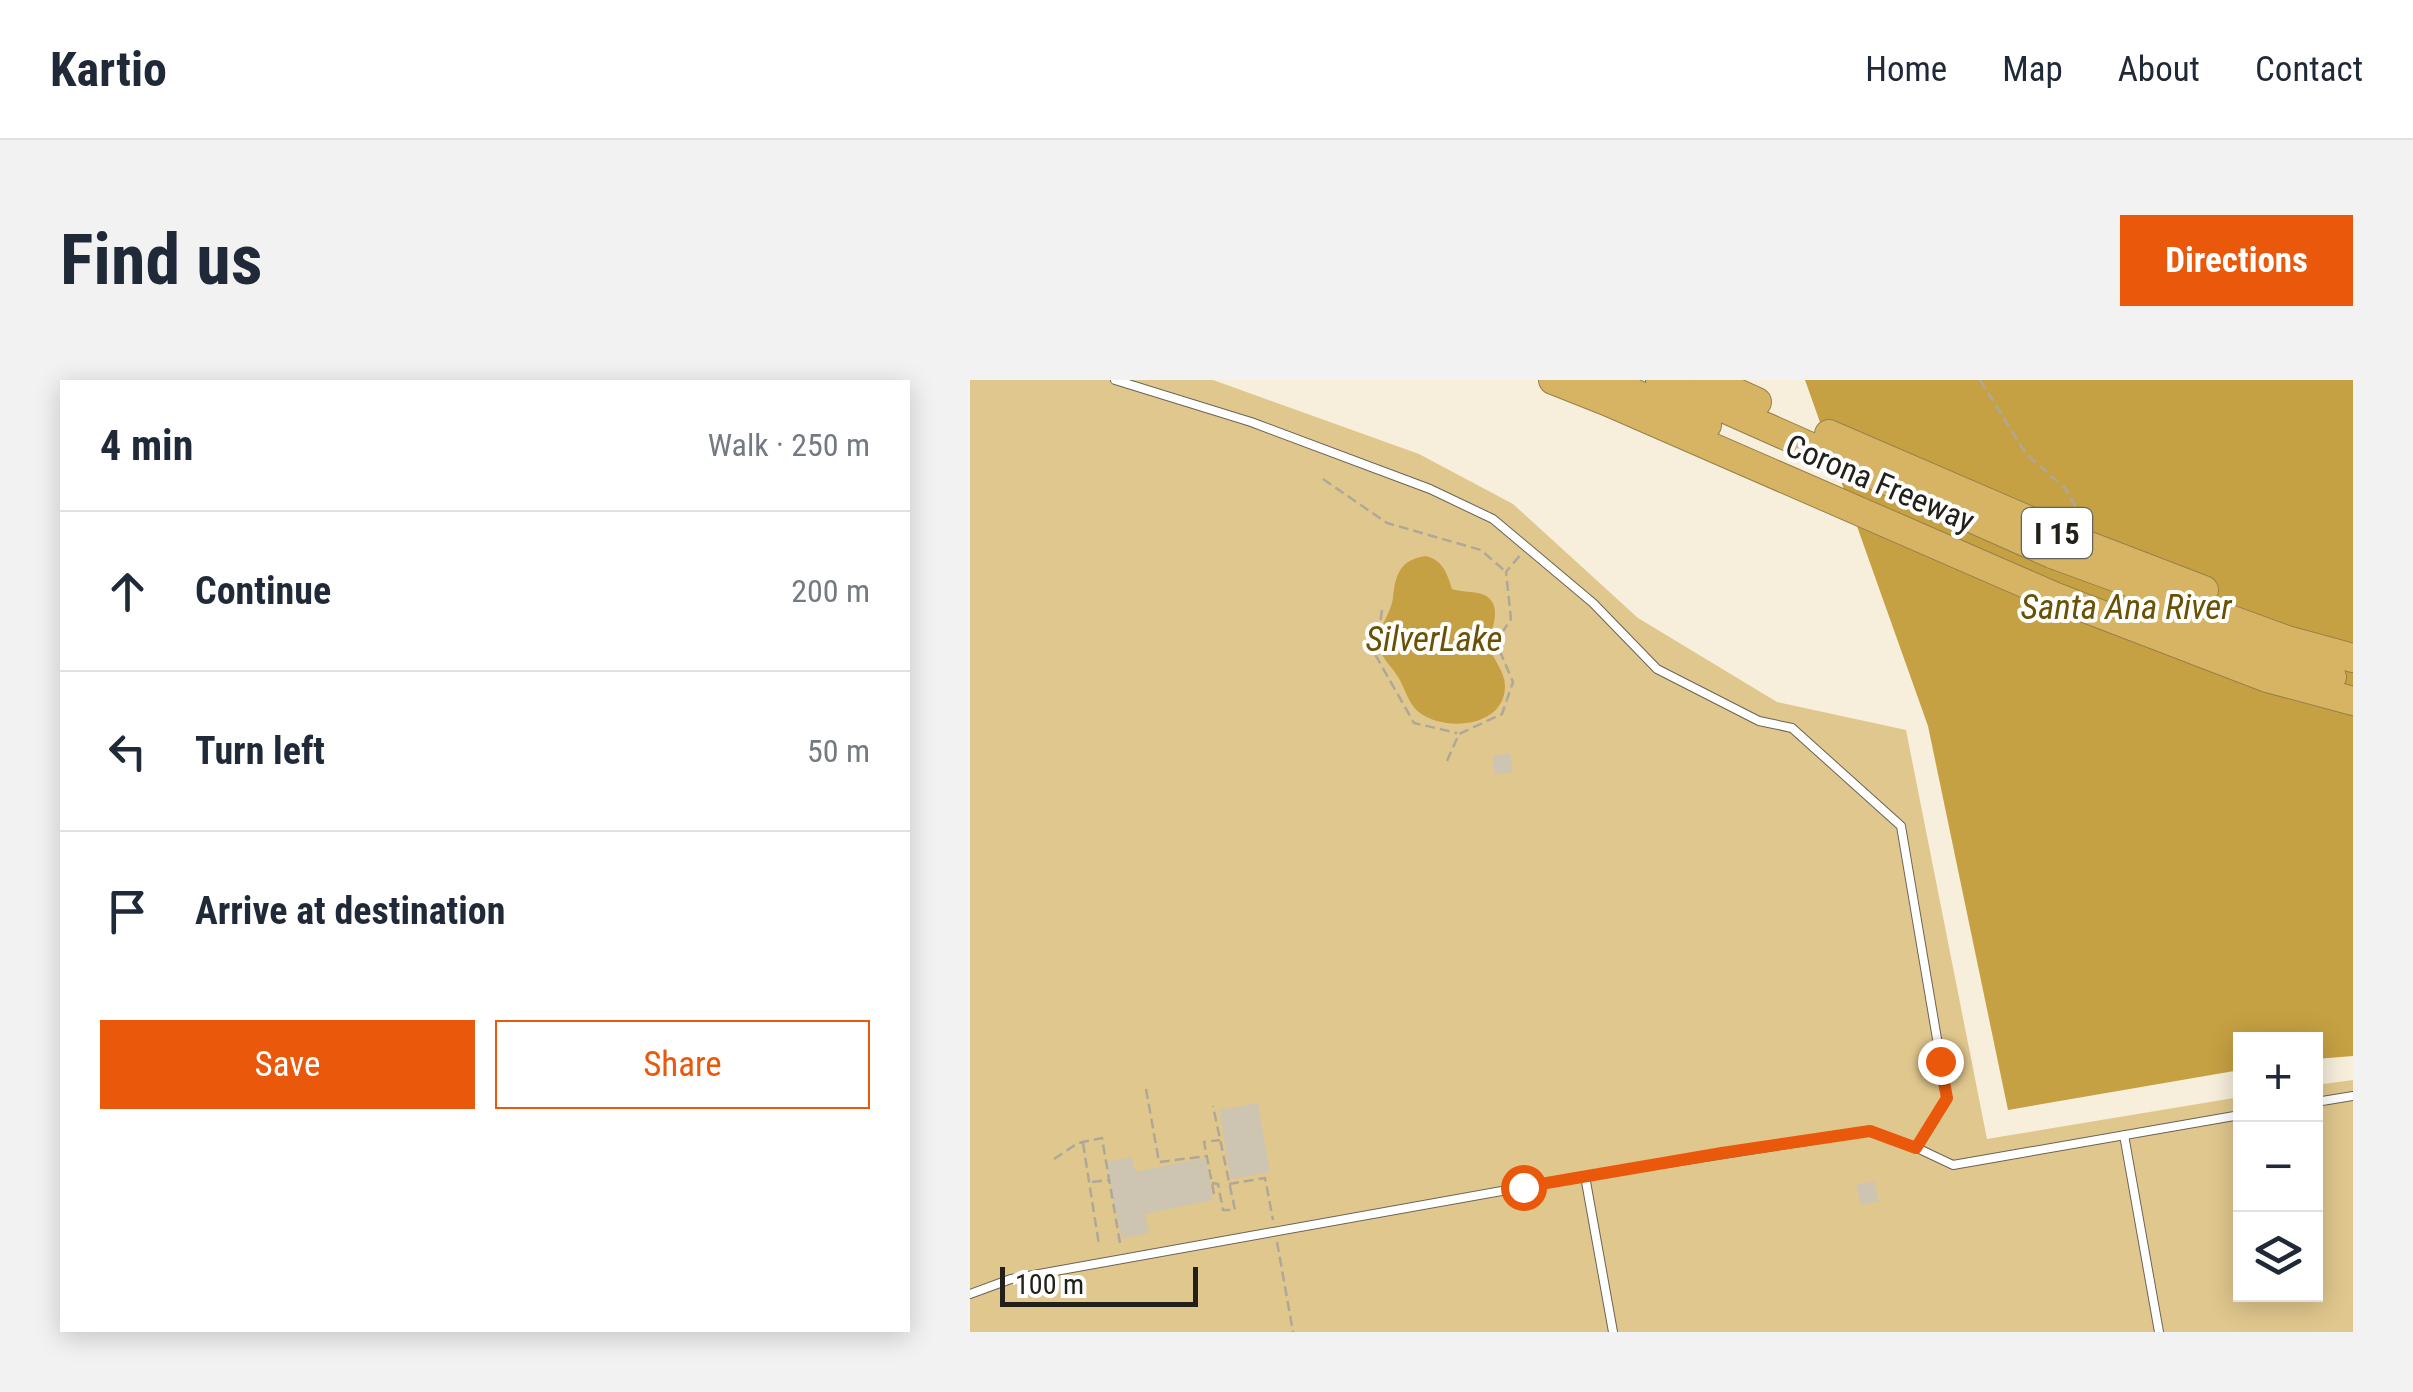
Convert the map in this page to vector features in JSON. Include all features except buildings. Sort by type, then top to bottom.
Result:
[{"type":"highway","name":"Corona Freeway","points":[[1553,380],[1793,474],[2056,597],[2266,678],[2353,701]]},
{"type":"highway","points":[[1604,380],[1793,474],[1898,512],[2064,582],[2314,672],[2353,682]]},
{"type":"highway","points":[[1660,380],[1773,419],[2052,554],[2287,640],[2353,658]]},
{"type":"highway","name":"Corona Freeway","points":[[1709,380],[1773,419],[2285,621],[2353,640]]},
{"type":"lane","points":[[1116,380],[1252,422],[1430,489],[1494,519],[1593,603],[1656,669],[1758,721],[1792,728],[1901,826],[1947,1098],[1916,1148]]},
{"type":"lane","points":[[2323,1101],[2353,1096]]},
{"type":"lane","points":[[970,1294],[1011,1279],[1584,1176],[1870,1131],[1953,1164],[2233,1116]]},
{"type":"lane","points":[[2124,1135],[2159,1332]]},
{"type":"lane","points":[[1584,1176],[1613,1332]]},
{"type":"path","points":[[1980,380],[2026,454],[2065,488],[2091,531]]},
{"type":"path","points":[[1323,479],[1387,523],[1481,550],[1506,572],[1512,620],[1496,642],[1512,682],[1502,714],[1459,734],[1414,724],[1376,656],[1382,610]]},
{"type":"path","points":[[1506,572],[1527,547]]},
{"type":"path","points":[[1447,761],[1459,734]]},
{"type":"path","points":[[1146,1089],[1159,1162],[1208,1156]]},
{"type":"path","points":[[1212,1184],[1218,1184],[1223,1210],[1235,1210],[1214,1106]]},
{"type":"path","points":[[1054,1159],[1083,1142],[1102,1138],[1120,1244]]},
{"type":"path","points":[[1214,1194],[1204,1142],[1220,1140]]},
{"type":"path","points":[[1083,1142],[1099,1245]]},
{"type":"path","points":[[1090,1182],[1108,1180]]},
{"type":"shaded area","points":[[970,380],[1213,380],[1419,454],[1513,504],[1638,618],[1777,702],[1906,730],[1987,1139],[2233,1098],[2233,1302],[2323,1302],[2323,1084],[2353,1080],[2353,1332],[970,1332]]},
{"type":"water","name":"Santa Ana River","points":[[1805,380],[2353,380],[2353,1056],[2323,1058],[2323,1032],[2233,1032],[2233,1071],[2008,1110],[1928,726]]},
{"type":"water","name":"SilverLake","points":[[1426,556],[1441,565],[1452,589],[1478,593],[1492,601],[1494,622],[1488,644],[1505,686],[1502,700],[1485,718],[1444,723],[1420,713],[1380,651],[1380,635],[1398,575],[1405,564]]},
{"type":"route","points":[[1523,1187],[1870,1131],[1916,1148],[1947,1098],[1940,1061]]}]
